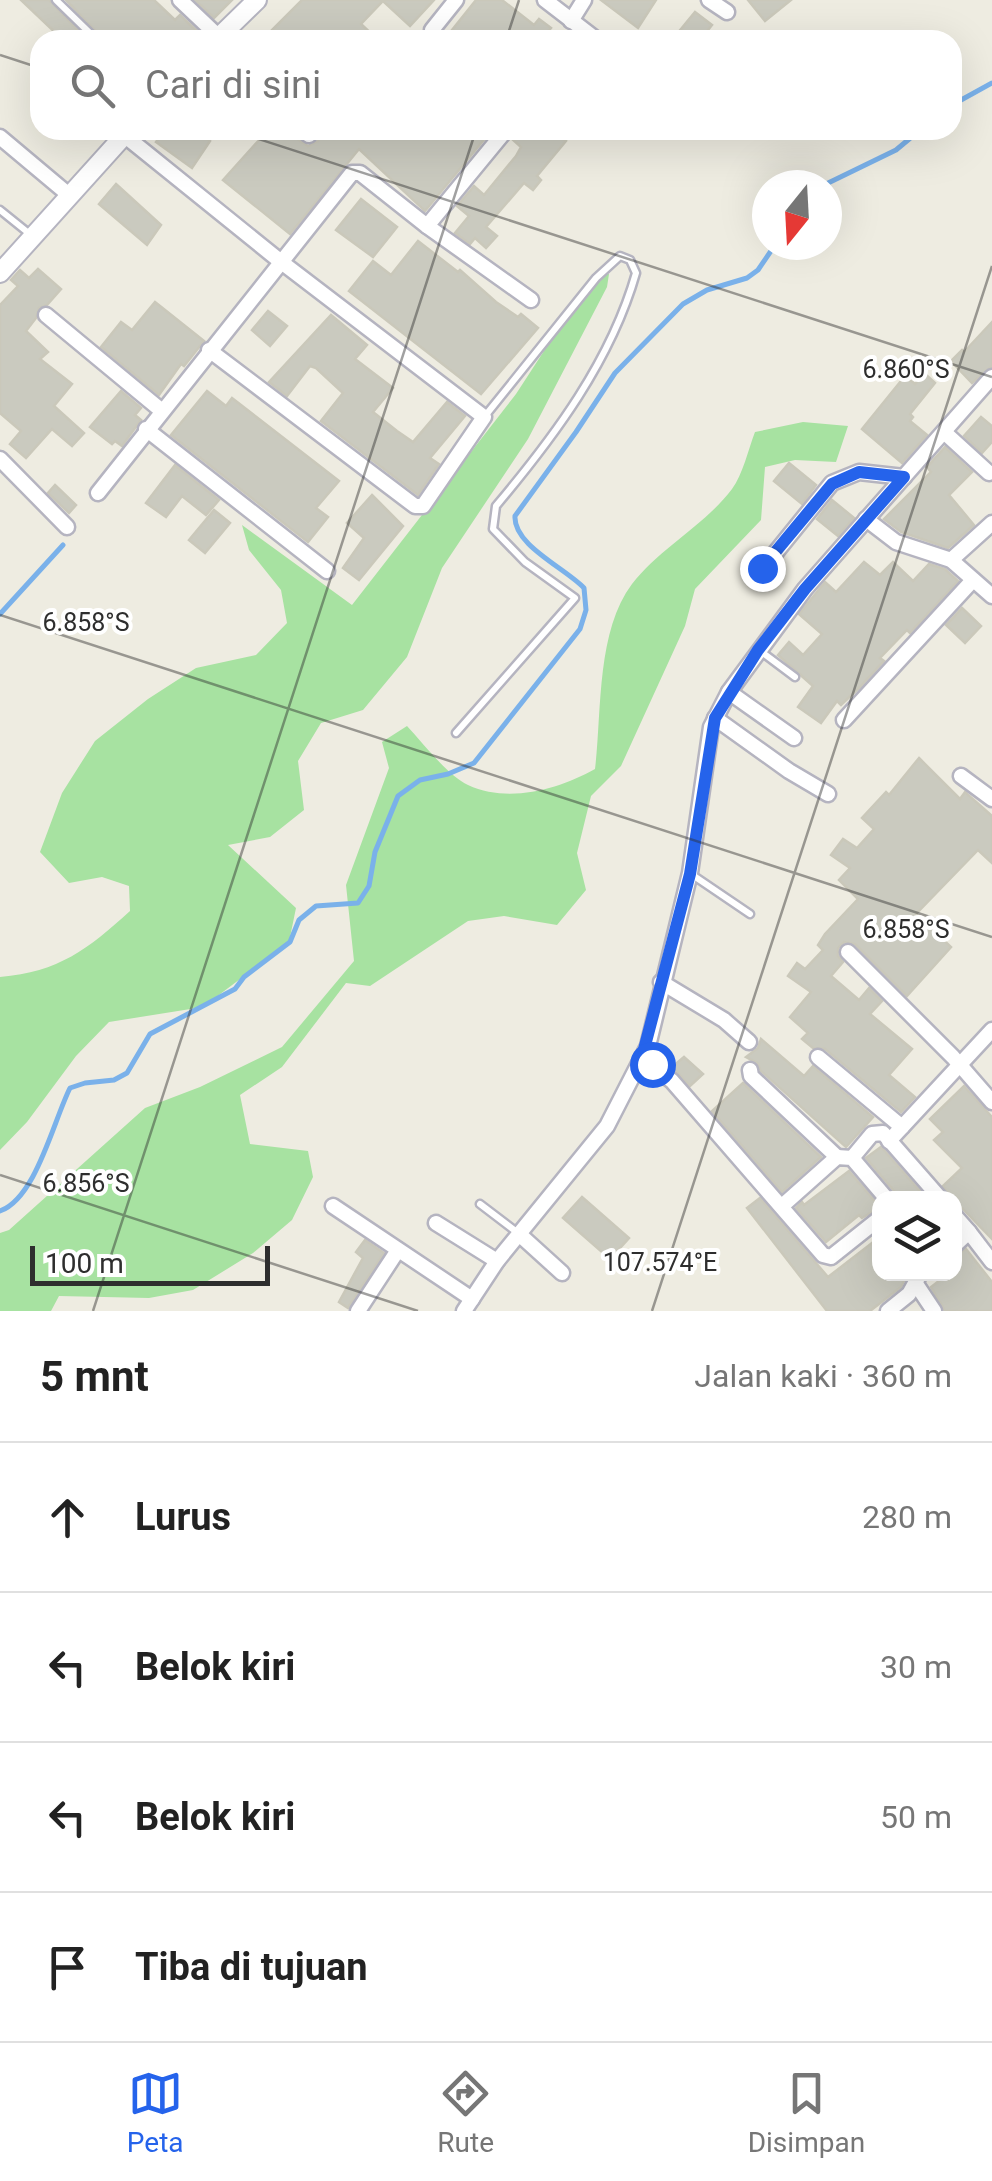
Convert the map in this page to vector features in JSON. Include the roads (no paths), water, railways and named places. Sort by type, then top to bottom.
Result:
[{"type":"street","points":[[180,0],[208,30]]},
{"type":"street","points":[[226,30],[257,0]]},
{"type":"street","points":[[432,30],[456,0]]},
{"type":"street","points":[[545,0],[584,30]]},
{"type":"street","points":[[572,21],[584,0]]},
{"type":"street","points":[[709,0],[727,12]]},
{"type":"street","points":[[0,136],[69,196]]},
{"type":"street","points":[[3,264],[120,140]]},
{"type":"street","points":[[134,140],[280,261],[484,417],[423,506],[415,506],[209,350]]},
{"type":"street","points":[[428,226],[498,140]]},
{"type":"street","points":[[98,492],[280,261],[356,172],[531,300]]},
{"type":"street","points":[[46,315],[162,411]]},
{"type":"street","points":[[333,1206],[468,1305],[498,1260],[607,1126],[642,1057],[690,874],[715,718],[729,692],[758,650],[866,518],[992,377]]},
{"type":"street","points":[[146,430],[327,571]]},
{"type":"street","points":[[944,432],[989,473]]},
{"type":"street","points":[[0,459],[67,527]]},
{"type":"street","points":[[762,568],[832,484],[859,472],[904,477]]},
{"type":"street","points":[[866,518],[896,542],[951,560],[992,596]]},
{"type":"street","points":[[951,560],[992,522]]},
{"type":"street","points":[[844,720],[974,580]]},
{"type":"street","points":[[729,692],[794,738]]},
{"type":"street","points":[[715,718],[788,771],[828,794]]},
{"type":"street","points":[[962,776],[992,800]]},
{"type":"street","points":[[848,952],[962,1066],[992,1102]]},
{"type":"street","points":[[661,982],[724,1020],[749,1042]]},
{"type":"street","points":[[889,1141],[992,1030]]},
{"type":"street","points":[[642,1057],[672,1080],[827,1257],[872,1224]]},
{"type":"street","points":[[818,1057],[902,1127]]},
{"type":"street","points":[[750,1070],[751,1076],[879,1191]]},
{"type":"street","points":[[782,1206],[872,1134],[883,1133],[934,1191]]},
{"type":"street","points":[[436,1223],[498,1260]]},
{"type":"street","points":[[962,1223],[992,1262]]},
{"type":"street","points":[[962,1237],[968,1230]]},
{"type":"street","points":[[519,1234],[562,1273]]},
{"type":"street","points":[[358,1311],[398,1250]]},
{"type":"street","points":[[888,1311],[916,1281]]},
{"type":"street","points":[[919,1281],[934,1311]]},
{"type":"lane","points":[[56,0],[87,30]]},
{"type":"lane","points":[[0,210],[32,236]]},
{"type":"lane","points":[[456,733],[575,598],[525,562],[493,530],[492,518],[496,506],[552,439],[618,326],[636,273],[630,260],[620,256],[596,278],[484,417]]},
{"type":"lane","points":[[758,650],[795,677]]},
{"type":"lane","points":[[690,874],[750,914]]},
{"type":"lane","points":[[480,1204],[519,1234]]},
{"type":"waterway","points":[[962,100],[992,83]]},
{"type":"waterway","points":[[842,176],[908,140]]},
{"type":"waterway","points":[[0,1211],[24,1191],[70,1088],[114,1080],[127,1073],[150,1034],[235,989],[244,977],[290,942],[299,920],[316,906],[358,903],[369,886],[375,852],[398,796],[420,780],[474,763],[580,629],[586,610],[584,588],[522,537],[515,516],[615,373],[683,304],[707,290],[747,278],[765,260]]},
{"type":"waterway","points":[[0,614],[63,545]]}]
